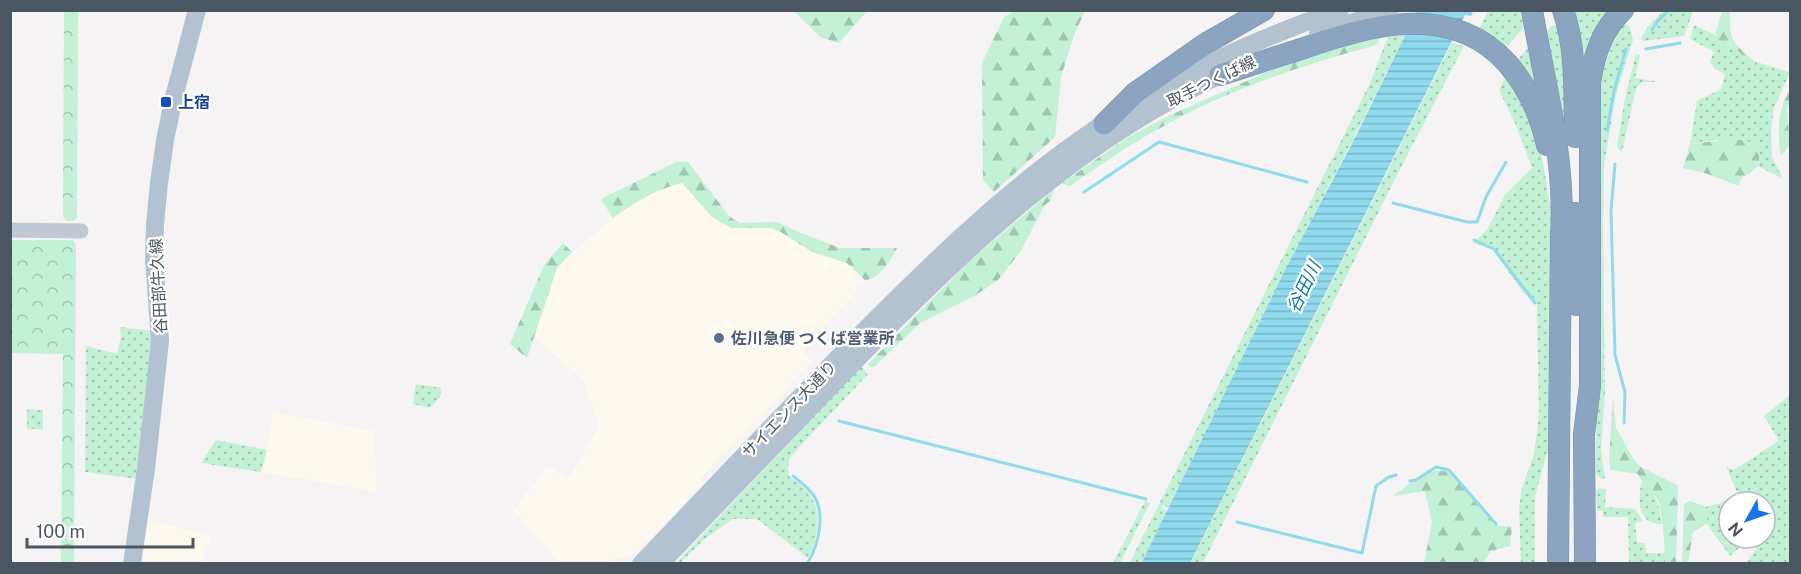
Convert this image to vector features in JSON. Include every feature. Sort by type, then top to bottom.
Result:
[{"type":"highway","points":[[1104,124],[1135,93],[1206,44],[1264,10]]},
{"type":"highway","points":[[1532,10],[1556,129],[1563,208],[1558,564]]},
{"type":"highway","points":[[1563,10],[1570,33],[1573,61],[1577,383],[1584,434],[1585,564]]},
{"type":"highway","points":[[1584,434],[1590,386],[1590,83],[1592,63],[1597,49],[1608,28],[1619,14]]},
{"type":"highway","points":[[1220,75],[1339,35],[1370,28],[1422,23],[1469,34],[1496,52],[1513,69],[1529,93],[1546,143],[1561,237]]},
{"type":"main road","name":"谷田部牛久線","points":[[132,564],[146,469],[160,341],[154,259],[159,183],[172,108],[197,10]]},
{"type":"main road","name":"取手つくば線","points":[[1048,163],[1145,98],[1213,62],[1290,28],[1340,10]]},
{"type":"main road","name":"取手つくば線","points":[[1047,182],[1138,118],[1220,75],[1310,36],[1390,10]]},
{"type":"main road","name":"サイエンス大通り","points":[[641,564],[903,292],[957,240],[1048,163]]},
{"type":"main road","name":"サイエンス大通り","points":[[660,564],[912,302],[1014,208],[1047,182]]},
{"type":"street","points":[[10,230],[81,231]]},
{"type":"shaded area","points":[[682,182],[712,217],[731,228],[771,228],[812,252],[847,263],[865,280],[859,282],[852,298],[819,331],[816,338],[803,351],[812,362],[699,479],[703,483],[635,554],[613,559],[609,563],[561,563],[513,511],[547,466],[569,478],[599,426],[583,380],[534,337],[557,268],[625,209],[664,187]]},
{"type":"shaded area","points":[[273,412],[374,431],[377,492],[261,472]]},
{"type":"shaded area","points":[[146,518],[212,537],[201,563],[139,564]]},
{"type":"green space","points":[[1664,10],[1693,11],[1684,36],[1644,41],[1641,39],[1647,28]]},
{"type":"green space","points":[[64,11],[78,11],[77,217],[74,221],[65,220],[63,216]]},
{"type":"green space","points":[[794,11],[867,11],[839,43],[820,37]]},
{"type":"green space","points":[[1015,11],[1085,11],[1074,35],[1061,77],[1055,137],[994,192],[983,180],[982,63],[1004,17]]},
{"type":"green space","points":[[1488,11],[1521,11],[1525,26],[1504,50],[1477,33]]},
{"type":"green space","points":[[1578,11],[1610,11],[1583,73],[1572,14]]},
{"type":"green space","points":[[1722,11],[1730,11],[1734,42],[1757,64],[1753,66],[1730,43],[1725,46],[1715,35]]},
{"type":"green space","points":[[1621,20],[1630,27],[1633,40],[1616,94],[1604,165],[1605,393],[1601,449],[1605,479],[1601,479],[1596,473],[1596,75]]},
{"type":"green space","points":[[1559,22],[1564,56],[1570,424],[1542,34]]},
{"type":"green space","points":[[1694,25],[1715,35],[1725,46],[1730,43],[1753,66],[1756,64],[1753,61],[1790,72],[1774,108],[1771,130],[1772,157],[1783,179],[1758,166],[1760,153],[1715,140],[1690,144],[1697,101],[1721,89],[1725,74],[1715,69],[1710,62],[1714,52],[1690,39]]},
{"type":"green space","points":[[1405,35],[1285,270],[1169,507],[1162,508],[1167,512],[1141,563],[1129,564],[1370,83],[1388,37]]},
{"type":"green space","points":[[1381,36],[1377,45],[1263,80],[1209,103],[1133,144],[1070,186],[1062,183],[1127,138],[1164,118],[1296,59]]},
{"type":"green space","points":[[1452,43],[1464,46],[1203,563],[1190,564]]},
{"type":"green space","points":[[1531,44],[1543,100],[1515,63]]},
{"type":"green space","points":[[1636,54],[1640,55],[1635,78],[1659,82],[1642,82],[1636,88],[1622,152],[1617,147],[1625,98]]},
{"type":"green space","points":[[1506,75],[1522,96],[1542,157],[1552,215],[1552,436],[1535,496],[1535,563],[1521,563],[1519,508],[1522,488],[1534,454],[1539,415],[1537,304],[1523,292],[1492,249],[1473,243],[1487,230],[1505,195],[1532,168],[1515,123],[1499,90]]},
{"type":"green space","points":[[1790,89],[1787,111],[1790,145],[1781,157],[1779,122]]},
{"type":"green space","points":[[1734,139],[1758,143],[1760,153],[1758,166],[1742,177],[1739,186],[1705,173],[1683,168],[1690,144]]},
{"type":"green space","points":[[676,162],[688,162],[730,217],[740,223],[777,222],[840,248],[897,248],[880,273],[865,280],[847,263],[812,252],[771,228],[731,228],[712,217],[682,183],[646,197],[613,218],[601,199]]},
{"type":"green space","points":[[1054,189],[1050,201],[1045,205],[1020,252],[998,280],[976,295],[920,323],[874,367],[868,364],[970,261]]},
{"type":"green space","points":[[11,240],[72,240],[76,245],[74,563],[61,563],[63,354],[11,353]]},
{"type":"green space","points":[[563,243],[572,252],[557,268],[527,358],[510,344],[544,265]]},
{"type":"green space","points":[[120,327],[153,331],[138,479],[85,472],[86,346],[117,354],[121,336]]},
{"type":"green space","points":[[861,366],[868,374],[790,457],[789,476],[808,492],[816,510],[816,535],[808,558],[757,519],[733,519],[707,537],[681,562],[676,563]]},
{"type":"green space","points":[[416,384],[441,388],[440,397],[430,408],[413,404]]},
{"type":"green space","points":[[1790,395],[1790,563],[1747,563],[1755,550],[1777,550],[1777,490],[1736,490],[1726,467],[1734,470],[1779,441],[1764,416]]},
{"type":"green space","points":[[1613,396],[1616,428],[1634,460],[1641,467],[1677,485],[1676,563],[1665,563],[1660,507],[1656,497],[1638,474],[1610,470]]},
{"type":"green space","points":[[27,409],[43,410],[43,429],[27,429]]},
{"type":"green space","points":[[216,440],[267,450],[261,472],[201,463]]},
{"type":"green space","points":[[1436,470],[1449,472],[1495,525],[1512,527],[1510,546],[1491,551],[1483,563],[1424,563],[1432,522],[1425,491],[1393,496],[1419,477]]},
{"type":"green space","points":[[1641,482],[1651,490],[1656,500],[1662,524],[1647,520],[1643,515],[1640,503]]},
{"type":"green space","points":[[1600,488],[1606,490],[1605,507],[1635,509],[1643,521],[1635,523],[1637,542],[1645,543],[1646,553],[1665,553],[1665,563],[1629,563],[1628,517],[1603,517],[1603,511],[1597,511],[1596,490]]},
{"type":"green space","points":[[1145,501],[1150,503],[1120,563],[1113,563]]},
{"type":"green space","points":[[1690,501],[1706,507],[1707,524],[1693,532],[1688,563],[1682,563],[1684,504]]},
{"type":"green space","points":[[1717,504],[1717,538],[1707,524],[1706,507]]},
{"type":"green space","points":[[1726,550],[1737,550],[1730,556]]},
{"type":"water","name":"谷田川","points":[[1467,10],[1473,13],[1471,16],[1465,15],[1190,563],[1141,564],[1285,270],[1356,136],[1417,11]]},
{"type":"waterway","points":[[1652,30],[1669,10]]},
{"type":"waterway","points":[[1646,49],[1680,43]]},
{"type":"waterway","points":[[1607,130],[1614,91],[1626,49]]},
{"type":"waterway","points":[[1084,192],[1159,142],[1307,182]]},
{"type":"waterway","points":[[1393,203],[1467,222],[1477,222],[1486,197],[1506,162]]},
{"type":"waterway","points":[[1615,164],[1611,210],[1615,355],[1625,392],[1624,423]]},
{"type":"waterway","points":[[1474,240],[1494,249],[1535,303]]},
{"type":"waterway","points":[[839,421],[1146,499]]},
{"type":"waterway","points":[[1410,481],[1416,480],[1436,467],[1449,470],[1496,524]]},
{"type":"waterway","points":[[1237,522],[1362,553],[1376,486],[1396,475]]},
{"type":"waterway","points":[[793,476],[811,492],[819,508],[818,538],[807,564]]},
{"type":"place","name":"上宿","points":[[166,102]]},
{"type":"place","name":"佐川急便 つくば営業所","points":[[719,338]]}]
